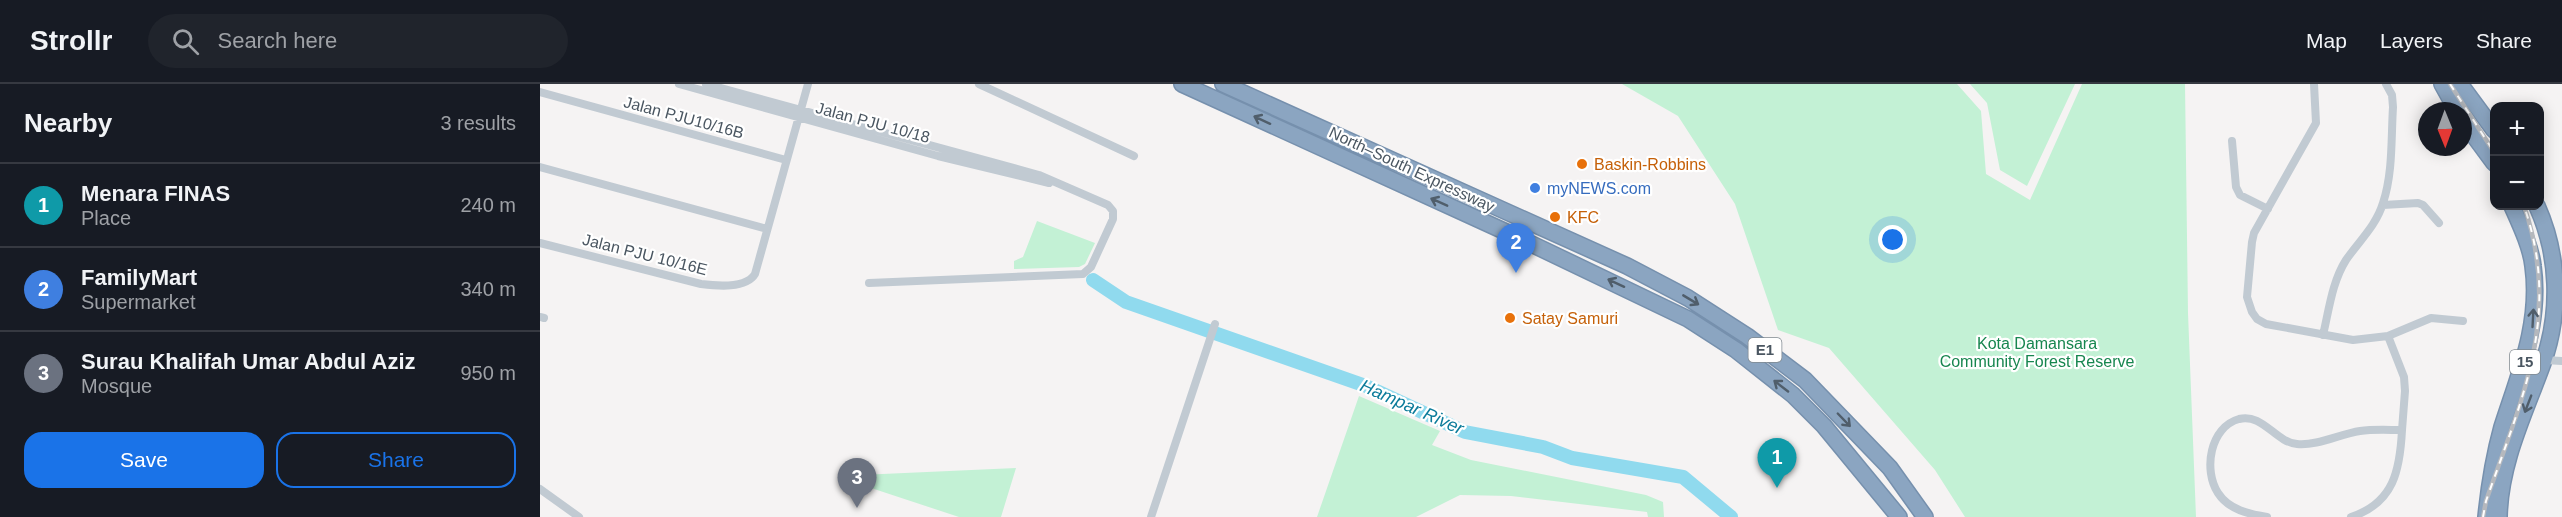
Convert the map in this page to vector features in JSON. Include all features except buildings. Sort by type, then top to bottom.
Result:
[{"type":"highway","name":"North–South Expressway","points":[[1182,84],[1527,242],[1688,319],[1736,351],[1793,396],[1824,426],[1899,517]]},
{"type":"highway","name":"North–South Expressway","points":[[1223,84],[1627,266],[1688,298],[1747,336],[1805,380],[1890,468],[1925,517]]},
{"type":"highway","points":[[2442,84],[2452,102]]},
{"type":"highway","points":[[2460,84],[2490,125]]},
{"type":"highway","points":[[2472,132],[2490,157]]},
{"type":"highway","name":"15","points":[[2486,517],[2490,484],[2502,428],[2524,363],[2533,323],[2533,265],[2513,210]]},
{"type":"highway","name":"15","points":[[2499,517],[2508,457],[2544,360],[2554,320],[2556,275],[2547,228],[2539,210]]},
{"type":"street","name":"Jalan PJU 10/18","points":[[679,84],[799,114],[1038,181],[1061,185],[1108,204],[1113,211],[1113,219],[1091,267],[1083,274],[869,283]]},
{"type":"street","name":"Jalan PJU 10/18","points":[[706,84],[799,114]]},
{"type":"street","points":[[540,167],[767,229],[808,84]]},
{"type":"street","points":[[979,84],[1134,156]]},
{"type":"street","points":[[2314,84],[2316,123],[2254,233],[2247,292],[2249,304],[2257,319],[2266,324],[2354,340],[2388,336],[2432,318],[2463,321]]},
{"type":"street","points":[[2323,335],[2334,287],[2345,262],[2371,229],[2383,205],[2389,182],[2393,107],[2392,95],[2386,84]]},
{"type":"street","name":"Jalan PJU10/16B","points":[[540,92],[786,160]]},
{"type":"street","points":[[2232,141],[2236,187],[2240,195],[2268,209]]},
{"type":"street","points":[[2383,205],[2418,203],[2423,205],[2439,223]]},
{"type":"street","name":"Jalan PJU 10/16E","points":[[540,243],[713,286],[745,283],[756,274],[767,229]]},
{"type":"street","points":[[1151,517],[1215,324]]},
{"type":"street","points":[[2351,517],[2362,513],[2390,488],[2400,462],[2404,377],[2388,336]]},
{"type":"street","points":[[2544,360],[2562,361]]},
{"type":"street","points":[[2267,517],[2242,512],[2227,503],[2218,493],[2211,468],[2212,449],[2227,426],[2247,418],[2258,421],[2283,440],[2296,444],[2362,431],[2402,430]]},
{"type":"street","points":[[540,489],[579,517]]},
{"type":"green space","name":"Kota Damansara Community Forest Reserve","points":[[1622,84],[1957,84],[1981,111],[1986,174],[2030,200],[2082,84],[2185,84],[2188,313],[2196,517],[1965,517],[1935,470],[1829,348],[1778,330],[1735,204],[1678,116]]},
{"type":"green space","points":[[1970,84],[2075,84],[2027,186],[2000,170],[1987,103]]},
{"type":"green space","points":[[1037,221],[1095,243],[1085,264],[1079,267],[1014,269],[1014,261],[1023,257]]},
{"type":"green space","points":[[1359,396],[1440,431],[1432,445],[1471,460],[1646,495],[1663,502],[1664,517],[1648,517],[1647,512],[1511,496],[1460,495],[1416,517],[1317,517]]},
{"type":"green space","points":[[1016,468],[1001,517],[959,517],[859,484],[860,475]]},
{"type":"waterway","name":"Hampar River","points":[[1093,280],[1126,302],[1366,386],[1465,432],[1543,447],[1572,458],[1683,477],[1731,517]]},
{"type":"railway","points":[[2450,84],[2490,146]]},
{"type":"railway","points":[[2483,517],[2486,501],[2524,391],[2533,356],[2538,320],[2539,284],[2535,246],[2525,210]]},
{"type":"place","name":"Baskin-Robbins","points":[[1582,164]]},
{"type":"place","name":"myNEWS.com","points":[[1535,188]]},
{"type":"place","name":"KFC","points":[[1555,217]]},
{"type":"place","name":"FamilyMart","points":[[1516,273]]},
{"type":"place","name":"Satay Samuri","points":[[1510,318]]},
{"type":"place","name":"Menara FINAS","points":[[1777,488]]},
{"type":"place","name":"Surau Khalifah Umar Abdul Aziz","points":[[857,508]]}]
